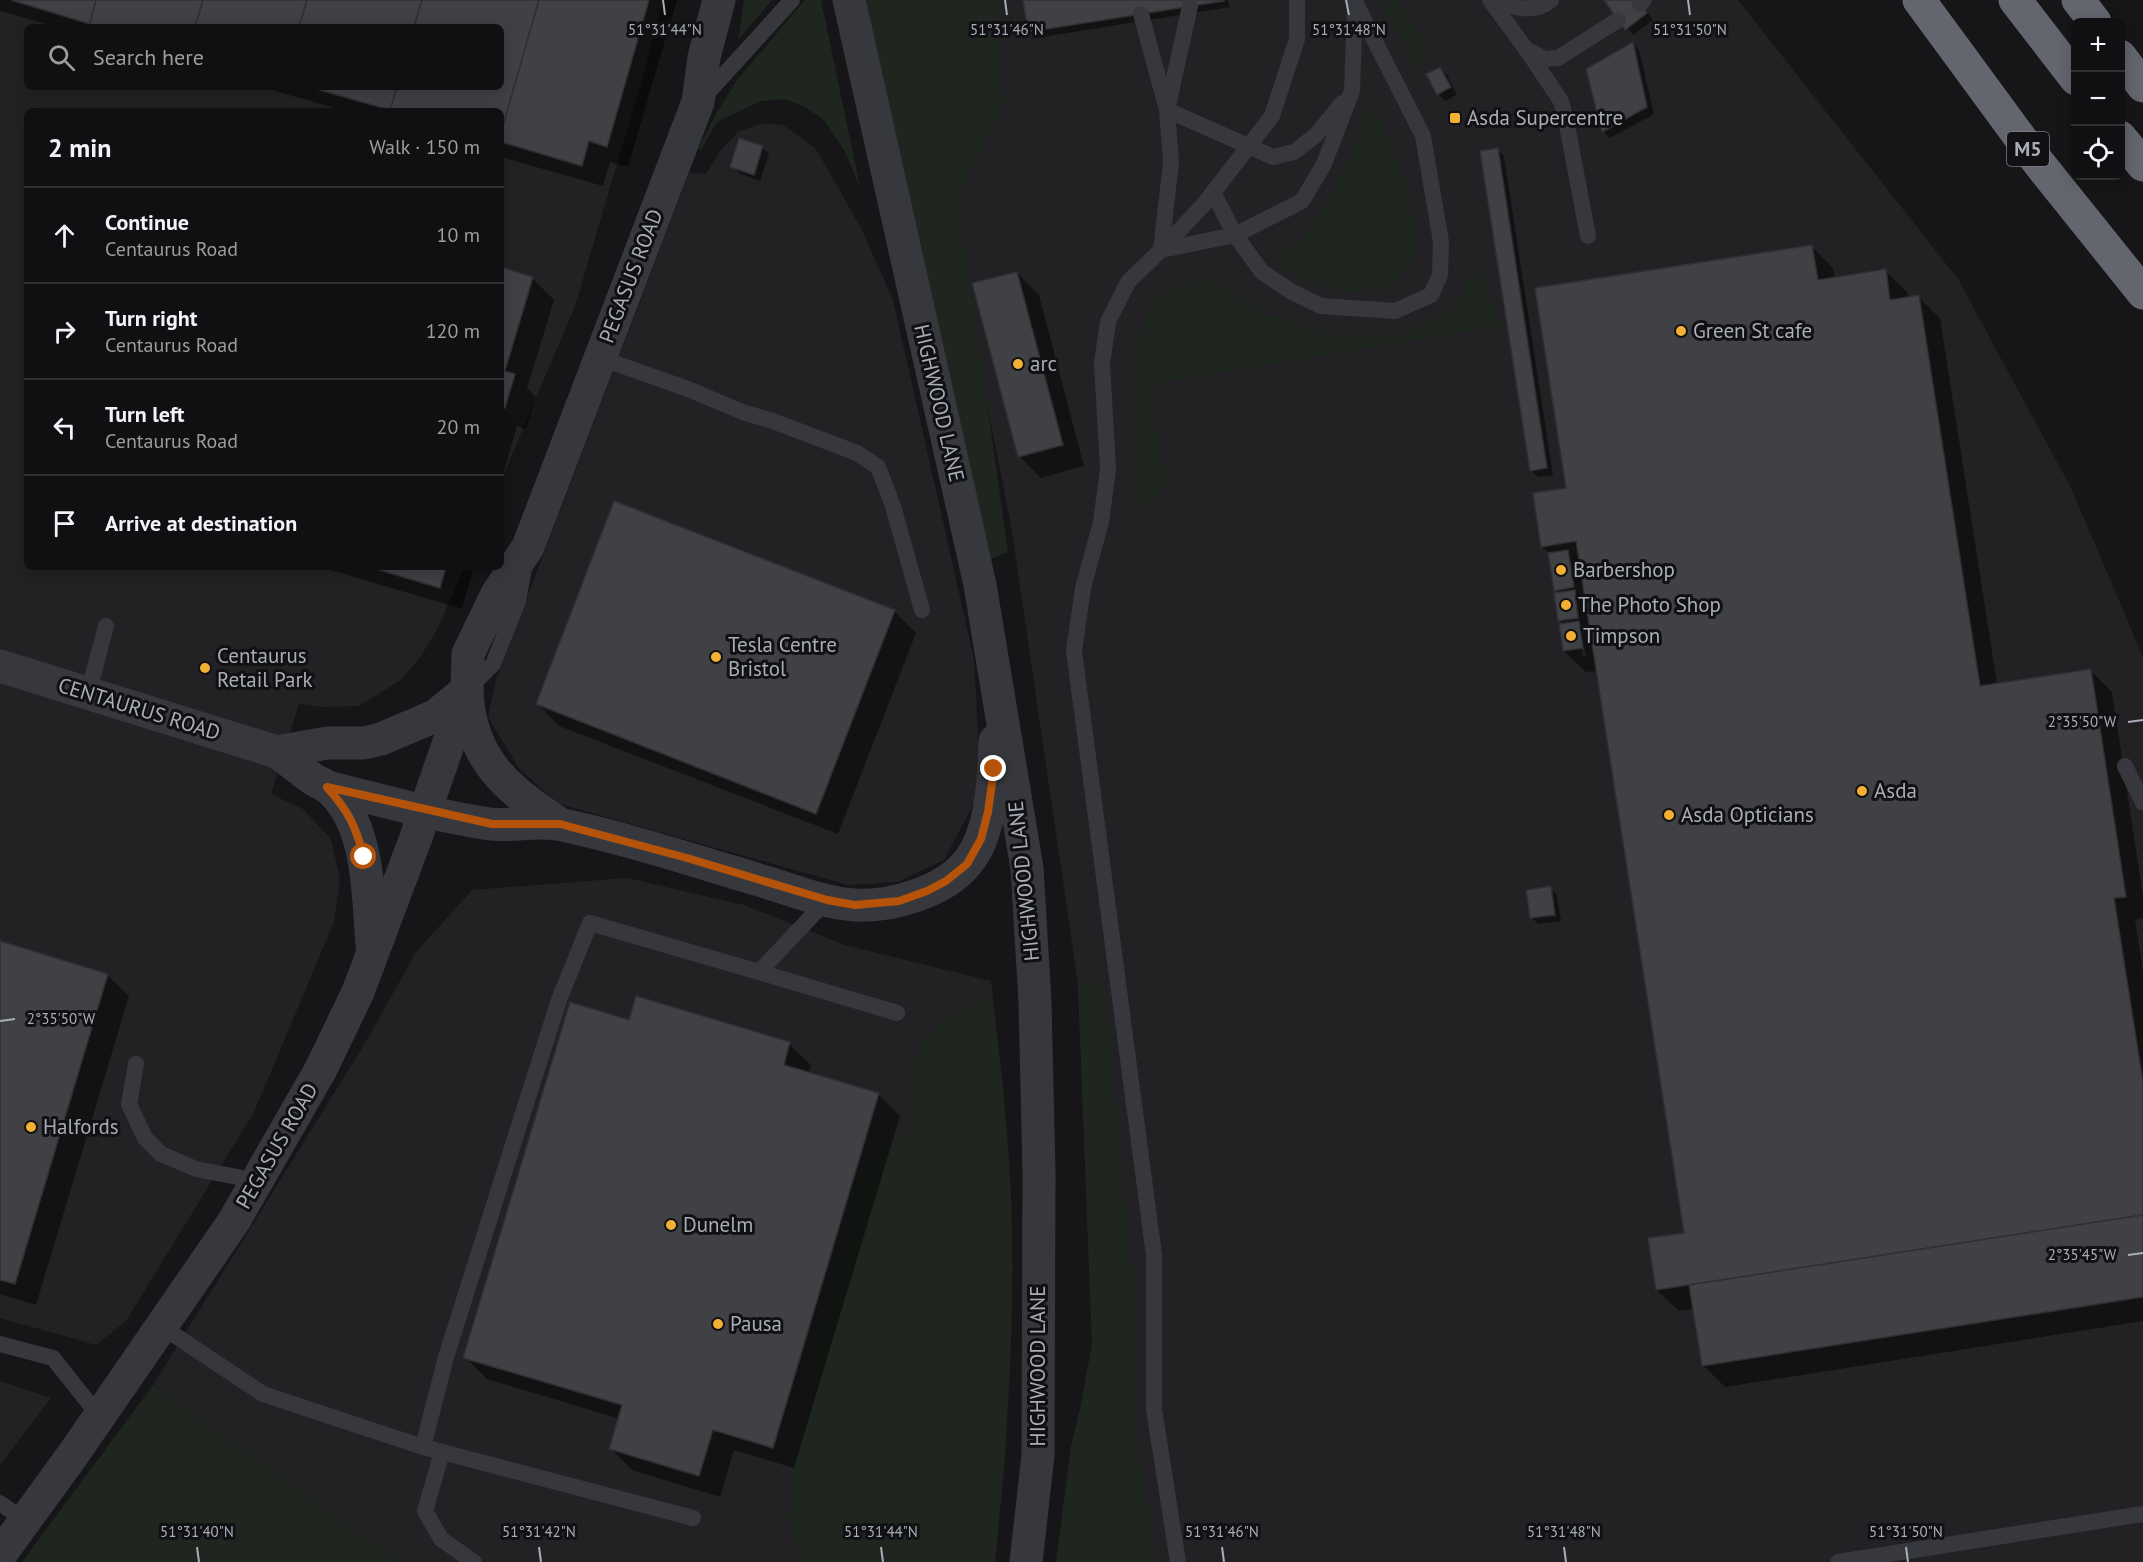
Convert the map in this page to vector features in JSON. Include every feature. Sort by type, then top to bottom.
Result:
[{"type":"highway","name":"M5","points":[[1919,0],[2038,162],[2143,294]]},
{"type":"highway","points":[[2015,0],[2071,73]]},
{"type":"highway","points":[[2078,0],[2092,18]]},
{"type":"highway","points":[[2125,61],[2143,86]]},
{"type":"highway","points":[[2125,142],[2143,165]]},
{"type":"street","name":"PEGASUS ROAD","points":[[0,1555],[13,1512],[99,1416],[234,1221],[321,1069],[358,992],[467,690],[468,654],[497,594],[528,548],[698,102],[704,57],[719,0]]},
{"type":"street","name":"HIGHWOOD LANE","points":[[849,0],[980,585],[1027,868],[1035,1002],[1039,1173],[1038,1455],[1026,1562]]},
{"type":"street","name":"CENTAURUS ROAD","points":[[0,666],[277,752],[327,787],[492,824],[560,824],[687,858],[827,900],[855,905],[899,901],[927,891],[946,881],[967,864],[981,839],[988,812],[994,769],[997,686]]},
{"type":"street","name":"CENTAURUS ROAD","points":[[277,752],[327,743],[364,743],[381,739],[435,716],[467,690]]},
{"type":"street","name":"CENTAURUS ROAD","points":[[467,690],[468,714],[476,740],[490,764],[509,788],[560,824]]},
{"type":"street","name":"CENTAURUS ROAD","points":[[327,787],[354,823],[362,849],[373,953]]},
{"type":"lane","points":[[698,102],[792,0]]},
{"type":"lane","points":[[1178,1562],[1154,1409],[1154,1255],[1074,651],[1083,588],[1101,522],[1108,469],[1102,363],[1108,322],[1128,282],[1161,250],[1213,192],[1272,116],[1297,39],[1297,0]]},
{"type":"lane","points":[[1492,0],[1531,9],[1543,7],[1551,0]]},
{"type":"lane","points":[[1492,0],[1560,101],[1566,120],[1587,236]]},
{"type":"lane","points":[[1213,192],[1235,235],[1262,272],[1292,292],[1321,306],[1395,311],[1431,295],[1440,275],[1441,242],[1423,136],[1354,2]]},
{"type":"lane","points":[[1161,250],[1235,235],[1302,201],[1324,164],[1352,91],[1354,2]]},
{"type":"lane","points":[[1167,110],[1190,6]]},
{"type":"lane","points":[[1141,14],[1167,110],[1171,162],[1161,250]]},
{"type":"lane","points":[[1526,49],[1545,58],[1558,58],[1618,20]]},
{"type":"lane","points":[[1167,110],[1273,157],[1294,152],[1316,135],[1352,91]]},
{"type":"lane","points":[[600,358],[857,453],[878,467],[893,506],[922,610]]},
{"type":"lane","points":[[88,694],[106,626]]},
{"type":"lane","points":[[2125,766],[2143,803]]},
{"type":"lane","points":[[759,972],[827,900]]},
{"type":"lane","points":[[423,1447],[446,1357],[559,1000],[591,923],[897,1013]]},
{"type":"lane","points":[[136,1065],[129,1104],[145,1138],[161,1154],[196,1169],[258,1181]]},
{"type":"lane","points":[[161,1326],[263,1394],[423,1447],[693,1518]]},
{"type":"lane","points":[[0,1344],[53,1358],[99,1416]]},
{"type":"lane","points":[[442,1452],[425,1511],[441,1539],[474,1562]]},
{"type":"lane","points":[[1838,1562],[2143,1514]]},
{"type":"shaded area","name":"Centaurus Retail Park","points":[[0,0],[663,0],[575,306],[504,474],[504,108],[24,108],[24,570],[463,570],[438,628],[421,656],[401,680],[359,706],[322,707],[299,704],[271,794],[303,809],[331,839],[340,879],[334,922],[254,1112],[126,1321],[96,1345],[0,1318]]},
{"type":"shaded area","points":[[744,0],[772,0],[738,40]]},
{"type":"shaded area","points":[[805,0],[821,0],[860,187],[844,150],[823,119],[803,106],[784,99],[761,101],[717,122],[701,150],[698,149],[717,112],[738,79]]},
{"type":"shaded area","points":[[859,0],[997,0],[1004,105],[958,196],[1008,552],[988,560]]},
{"type":"shaded area","points":[[907,0],[1738,0],[1958,279],[2071,488],[2143,657],[2143,1562],[1099,1562],[1078,984],[1011,525]]},
{"type":"shaded area","points":[[1379,0],[1396,0],[1421,35],[1427,52],[1418,71]]},
{"type":"shaded area","points":[[1367,108],[1376,111],[1402,176],[1416,227],[1416,252],[1402,274],[1380,288],[1340,290],[1302,279],[1275,262],[1278,255],[1302,238],[1326,203],[1355,146]]},
{"type":"shaded area","points":[[765,123],[783,125],[816,149],[862,230],[893,300],[974,659],[981,790],[944,860],[897,882],[848,885],[556,803],[518,767],[488,717],[496,679],[689,173],[706,174],[721,150],[739,131]]},
{"type":"shaded area","points":[[1471,269],[1484,282],[1501,327],[1149,385],[1165,475],[1164,488],[1157,500],[1147,503],[1140,503],[1132,493],[1136,426],[1131,362],[1150,306],[1162,293],[1198,281],[1214,282],[1262,313],[1335,336],[1368,338],[1400,335],[1420,323],[1447,315],[1458,303]]},
{"type":"shaded area","points":[[627,878],[744,905],[845,945],[991,981],[1002,1078],[1011,1198],[1011,1333],[1005,1459],[995,1562],[399,1562],[153,1385],[367,1040],[416,952],[472,890]]},
{"type":"shaded area","points":[[1104,981],[1135,1308],[1132,1412],[1156,1562],[1056,1562],[1071,1446],[1092,1344],[1078,984]]},
{"type":"shaded area","points":[[992,997],[1006,1122],[1012,1243],[1009,1380],[995,1562],[800,1562],[789,1517],[792,1451],[808,1419],[816,1388],[810,1367],[860,1174],[867,1162],[904,1137],[915,1126],[915,1075],[918,1050],[948,1016]]},
{"type":"shaded area","points":[[0,1381],[51,1398],[0,1465]]},
{"type":"shaded area","points":[[153,1385],[399,1562],[22,1562]]},
{"type":"building","points":[[11,0],[96,0],[90,24]]},
{"type":"building","points":[[96,0],[203,0],[196,24],[90,24]]},
{"type":"building","points":[[203,0],[307,0],[300,24],[196,24]]},
{"type":"building","points":[[307,0],[422,0],[415,24],[300,24]]},
{"type":"building","points":[[422,0],[539,0],[504,122],[504,108],[391,108],[396,90],[504,90],[504,24],[415,24]]},
{"type":"building","points":[[539,0],[649,0],[607,147],[589,141],[582,166],[504,143],[504,122]]},
{"type":"building","points":[[1023,0],[1223,0],[1224,1],[1028,32]]},
{"type":"building","points":[[1604,0],[1638,0],[1647,13],[1625,30]]},
{"type":"building","points":[[1633,42],[1647,107],[1602,132],[1586,69]]},
{"type":"building","points":[[1440,67],[1451,87],[1437,95],[1426,74]]},
{"type":"building","points":[[320,90],[396,90],[391,108],[383,108]]},
{"type":"building","points":[[739,138],[763,146],[754,175],[730,167]]},
{"type":"building","points":[[1498,148],[1547,468],[1530,471],[1480,151]]},
{"type":"building","name":"Asda","points":[[1812,245],[1818,280],[1886,269],[1890,300],[1919,295],[1980,686],[2091,669],[2126,897],[2114,898],[2143,1082],[2143,1215],[1656,1290],[1648,1238],[1684,1233],[1576,541],[1541,547],[1533,493],[1566,488],[1535,288]]},
{"type":"building","points":[[504,268],[533,277],[505,371],[515,374],[505,408]]},
{"type":"building","name":"arc","points":[[1017,272],[1063,445],[1018,457],[972,283]]},
{"type":"building","name":"Tesla Centre Bristol","points":[[614,501],[895,610],[816,814],[536,704]]},
{"type":"building","name":"Barbershop","points":[[1568,550],[1574,587],[1554,591],[1548,553]]},
{"type":"building","points":[[379,570],[445,570],[440,588]]},
{"type":"building","name":"The Photo Shop","points":[[1575,590],[1578,618],[1558,621],[1554,593]]},
{"type":"building","name":"Timpson","points":[[1579,621],[1583,648],[1563,651],[1559,624]]},
{"type":"building","points":[[1551,886],[1555,915],[1530,918],[1526,890]]},
{"type":"building","name":"Halfords","points":[[0,941],[108,974],[15,1284],[0,1280]]},
{"type":"building","name":"Dunelm","points":[[636,996],[790,1042],[784,1065],[879,1093],[773,1448],[713,1430],[699,1476],[609,1449],[622,1405],[463,1358],[570,1002],[629,1020]]},
{"type":"building","points":[[2143,1215],[2143,1297],[1702,1366],[1689,1285]]},
{"type":"place","name":"Asda Supercentre","points":[[1455,118]]},
{"type":"place","name":"Green St cafe","points":[[1681,331]]},
{"type":"place","name":"arc","points":[[1018,364]]},
{"type":"place","name":"Barbershop","points":[[1561,570]]},
{"type":"place","name":"The Photo Shop","points":[[1566,605]]},
{"type":"place","name":"Timpson","points":[[1571,636]]},
{"type":"place","name":"Tesla Centre Bristol","points":[[716,657]]},
{"type":"place","name":"Centaurus Retail Park","points":[[205,668]]},
{"type":"place","name":"Asda","points":[[1862,791]]},
{"type":"place","name":"Asda Opticians","points":[[1669,815]]},
{"type":"place","name":"Halfords","points":[[31,1127]]},
{"type":"place","name":"Dunelm","points":[[671,1225]]},
{"type":"place","name":"Pausa","points":[[718,1324]]},
{"type":"route","points":[[364,857],[354,823],[327,787],[492,824],[560,824],[687,858],[827,900],[855,905],[878,904],[899,901],[927,891],[946,881],[967,864],[981,839],[988,812],[994,769]]}]
